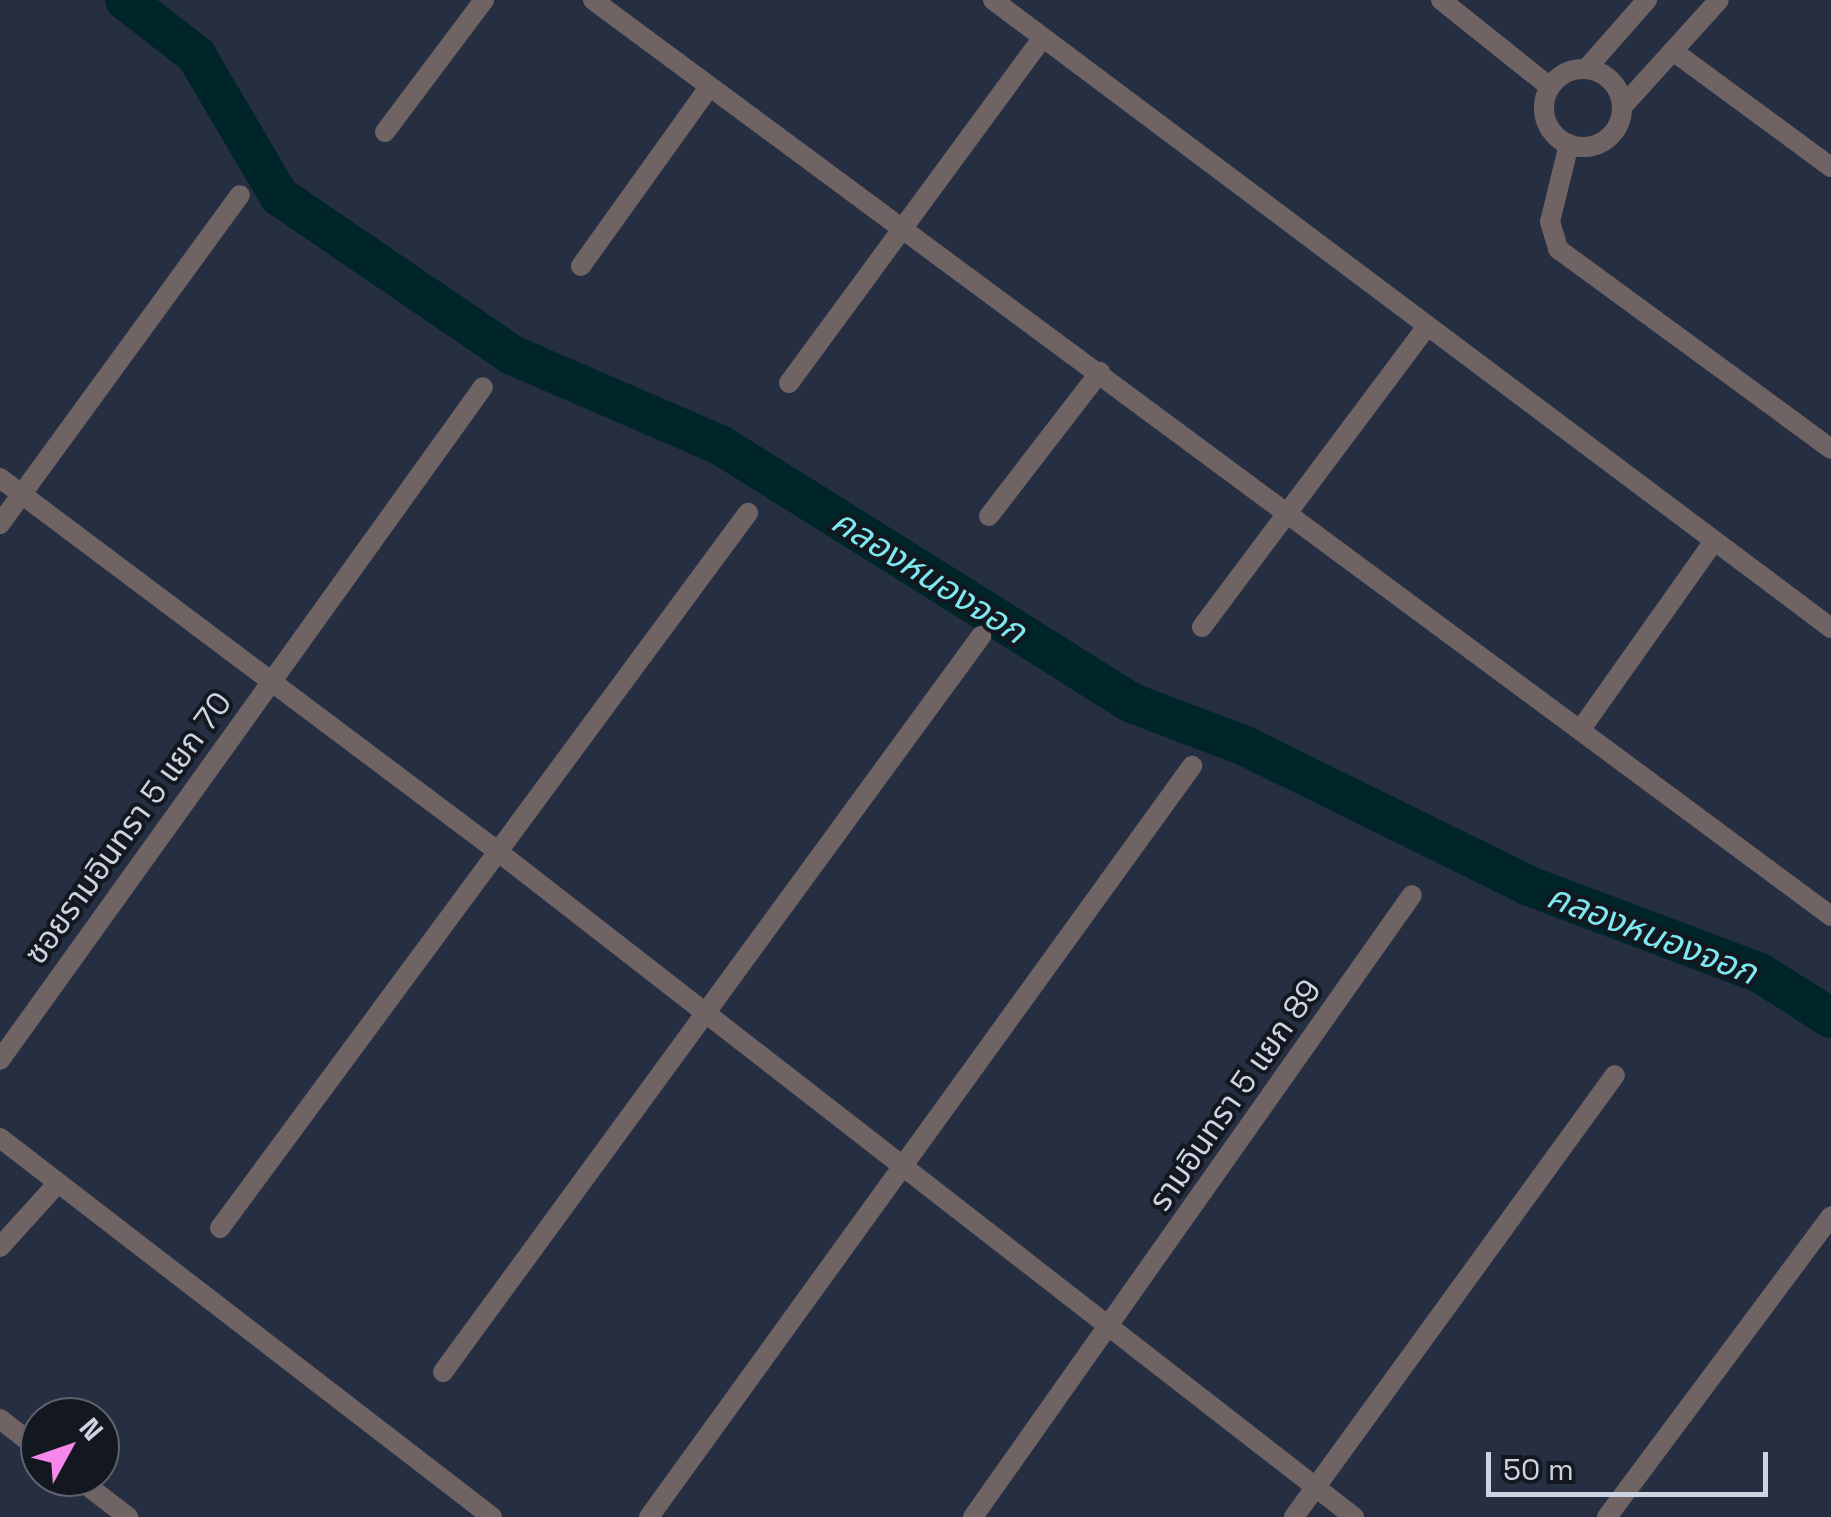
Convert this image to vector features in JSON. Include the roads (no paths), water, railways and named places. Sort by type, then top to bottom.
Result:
[{"type":"street","points":[[385,132],[484,0]]},
{"type":"street","points":[[593,0],[1831,916]]},
{"type":"street","points":[[993,0],[1831,628]]},
{"type":"street","points":[[1441,0],[1550,87]]},
{"type":"street","points":[[1647,0],[1588,68],[1566,72],[1550,87],[1546,120],[1569,144],[1584,147],[1612,134],[1622,107],[1677,54],[1719,0]]},
{"type":"street","points":[[790,383],[1042,38]]},
{"type":"street","points":[[1677,54],[1831,167]]},
{"type":"street","points":[[1588,68],[1616,86],[1622,107]]},
{"type":"street","points":[[580,266],[710,86]]},
{"type":"street","points":[[1569,144],[1550,222],[1558,249],[1831,450]]},
{"type":"street","points":[[0,524],[240,195]]},
{"type":"street","points":[[1202,626],[1427,326]]},
{"type":"street","points":[[989,516],[1100,372]]},
{"type":"street","name":"ซอยรามอินทรา 5 แยก 70","points":[[0,1060],[483,387]]},
{"type":"street","points":[[0,478],[496,850],[1106,1329],[1354,1517]]},
{"type":"street","points":[[220,1228],[748,513]]},
{"type":"street","points":[[1581,730],[1714,541]]},
{"type":"street","points":[[442,1372],[702,1009],[981,636]]},
{"type":"street","points":[[649,1517],[905,1171],[1192,766]]},
{"type":"street","name":"รามอินทรา 5 แยก 89","points":[[973,1517],[1412,895]]},
{"type":"street","points":[[1294,1517],[1615,1075]]},
{"type":"street","points":[[0,1138],[492,1517]]},
{"type":"street","points":[[0,1247],[57,1184]]},
{"type":"street","points":[[1607,1517],[1831,1216]]},
{"type":"street","points":[[0,1419],[20,1434]]},
{"type":"street","points":[[102,1497],[128,1517]]},
{"type":"waterway","name":"คลองหนองจอก","points":[[125,0],[196,55],[279,196],[512,355],[722,446],[1132,703],[1245,746],[1529,886],[1760,973],[1831,1018]]}]
